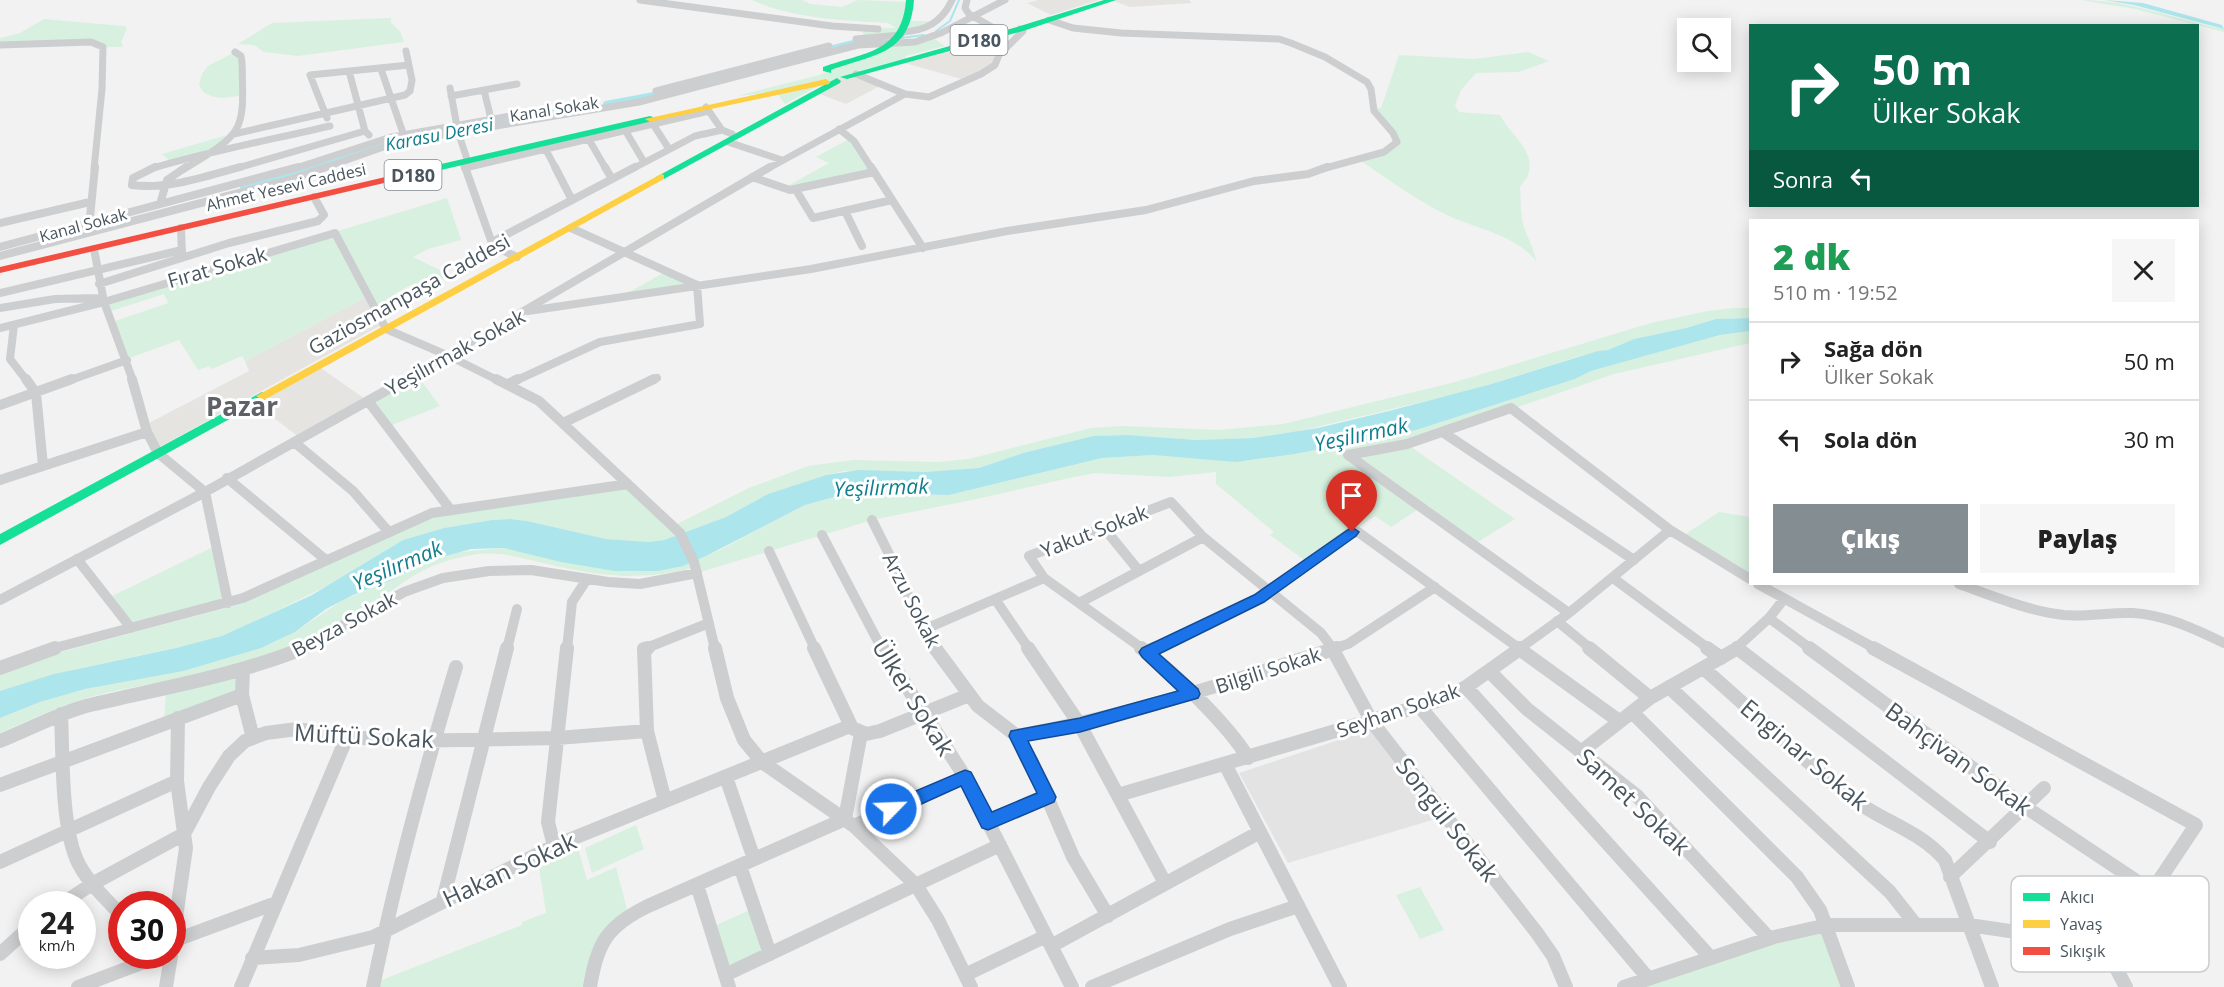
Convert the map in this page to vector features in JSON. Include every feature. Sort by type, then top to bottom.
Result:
[{"type":"main road","points":[[835,76],[826,69],[837,63],[881,52],[900,36],[910,18],[910,0]]},
{"type":"main road","name":"Gaziosmanpaşa Caddesi","points":[[0,535],[514,256],[835,76],[999,31],[1099,0]]},
{"type":"main road","name":"Gaziosmanpaşa Caddesi","points":[[835,76],[1020,29],[1112,0]]},
{"type":"main road","name":"Ahmet Yesevi Caddesi","points":[[92,242],[181,228],[707,109],[835,76]]},
{"type":"main road","name":"Ahmet Yesevi Caddesi","points":[[0,268],[92,242],[465,163],[835,76]]},
{"type":"main road","name":"Gaziosmanpaşa Caddesi","points":[[514,256],[571,228],[727,135]]},
{"type":"main road","name":"Gaziosmanpaşa Caddesi","points":[[0,540],[157,451]]},
{"type":"street","points":[[640,0],[900,36],[932,37],[1005,0]]},
{"type":"street","points":[[0,256],[92,242],[292,179],[395,143],[458,129],[649,100],[900,36],[929,28],[945,15],[952,0]]},
{"type":"street","points":[[967,0],[966,10],[999,31]]},
{"type":"street","points":[[528,311],[811,269],[1026,228],[1146,210],[1254,181],[1308,174],[1338,163],[1384,152],[1397,142],[1395,136],[1374,112],[1372,89],[1367,82],[1317,54],[1288,42],[1279,39],[1183,38],[1131,34],[1077,28],[1049,20]]},
{"type":"street","name":"Yeşilırmak Sokak","points":[[835,76],[905,94],[929,97],[988,70],[995,64],[999,55],[1023,31],[1020,29]]},
{"type":"street","name":"Kanal Sokak","points":[[0,247],[303,166],[375,141],[403,134],[458,129],[491,119],[639,95],[855,39],[900,36]]},
{"type":"street","points":[[0,45],[91,42],[102,46],[104,54],[102,89],[88,223],[99,284],[127,360],[147,432],[157,451],[205,492],[228,603]]},
{"type":"street","points":[[234,134],[405,95],[410,91],[412,80],[406,51]]},
{"type":"street","points":[[160,204],[164,185],[172,177],[211,153],[234,134],[241,122],[243,111],[242,58],[235,52]]},
{"type":"street","points":[[338,139],[330,126],[310,75],[409,65]]},
{"type":"street","points":[[381,69],[403,134]]},
{"type":"street","points":[[349,71],[365,131],[375,141]]},
{"type":"street","points":[[514,256],[493,246],[465,163],[450,92],[484,90],[517,84]]},
{"type":"street","points":[[484,90],[491,119]]},
{"type":"street","name":"Yeşilırmak Sokak","points":[[0,600],[205,492],[449,356],[752,177],[905,94]]},
{"type":"street","points":[[465,163],[653,124],[707,109],[727,135]]},
{"type":"street","points":[[653,124],[669,149]]},
{"type":"street","points":[[330,126],[225,151],[205,152],[153,167],[133,178],[132,185],[136,188],[164,185],[365,131]]},
{"type":"street","points":[[839,129],[854,141],[923,248]]},
{"type":"street","points":[[625,130],[644,162]]},
{"type":"street","points":[[492,242],[695,136],[727,135],[782,160]]},
{"type":"street","points":[[588,138],[612,179]]},
{"type":"street","points":[[545,148],[572,200]]},
{"type":"street","points":[[752,177],[782,189],[796,190],[874,172]]},
{"type":"street","points":[[796,190],[813,218],[892,200]]},
{"type":"street","points":[[0,293],[97,270],[182,254],[318,221],[324,215],[314,197]]},
{"type":"street","points":[[0,223],[90,202]]},
{"type":"street","points":[[845,211],[862,246]]},
{"type":"street","points":[[181,228],[182,254]]},
{"type":"street","points":[[571,228],[697,285]]},
{"type":"street","name":"Fırat Sokak","points":[[0,328],[335,233],[384,327]]},
{"type":"street","points":[[99,284],[182,254]]},
{"type":"street","points":[[56,299],[60,279]]},
{"type":"street","points":[[508,384],[600,342],[700,324],[697,285]]},
{"type":"street","points":[[0,308],[56,299],[103,300]]},
{"type":"street","points":[[14,325],[10,358],[36,393],[43,466]]},
{"type":"street","points":[[384,327],[508,384],[539,401],[680,533],[696,568],[727,698],[735,723],[744,740],[762,762],[849,822],[916,885],[938,920],[966,983],[1049,941],[1108,916],[1197,864],[1260,832]]},
{"type":"street","points":[[0,405],[127,360]]},
{"type":"street","points":[[563,423],[657,378]]},
{"type":"street","points":[[368,401],[450,509]]},
{"type":"street","points":[[1569,612],[1348,455],[1388,449],[1444,433],[1511,408],[1670,530],[1749,578]]},
{"type":"street","points":[[0,480],[147,432]]},
{"type":"street","points":[[1444,433],[1634,560]]},
{"type":"street","points":[[294,442],[353,491],[388,531]]},
{"type":"street","points":[[227,478],[326,560]]},
{"type":"street","points":[[0,668],[51,648],[228,603],[262,590],[424,516],[450,509],[628,484]]},
{"type":"street","name":"Yakut Sokak","points":[[1171,502],[1029,556],[1044,578],[1147,652],[1192,694],[1241,746],[1248,758]]},
{"type":"street","name":"Songül Sokak","points":[[1171,502],[1203,537],[1315,627],[1333,649],[1372,722],[1537,933],[1553,956],[1566,987]]},
{"type":"street","name":"Arzu Sokak","points":[[872,520],[923,630],[969,695],[984,711],[1007,726],[1017,736],[1048,797],[1074,857],[1108,916]]},
{"type":"street","points":[[1104,528],[1139,571]]},
{"type":"street","name":"Seyhan Sokak","points":[[1118,795],[1372,722],[1420,707],[1466,687],[1490,672],[1569,612],[1670,530]]},
{"type":"street","name":"Ülker Sokak","points":[[822,534],[885,654],[965,777],[1072,987]]},
{"type":"street","points":[[1147,652],[1259,598],[1348,534],[1363,534],[1619,721]]},
{"type":"street","points":[[1079,603],[1203,537]]},
{"type":"street","points":[[769,551],[855,729],[849,822]]},
{"type":"street","points":[[77,559],[131,628]]},
{"type":"street","name":"Beyza Sokak","points":[[0,741],[61,714],[104,701],[179,687],[243,671],[305,647],[404,592],[432,580],[468,573],[531,570],[586,579],[640,584],[696,568]]},
{"type":"street","points":[[923,630],[1044,578]]},
{"type":"street","points":[[1613,578],[1721,658]]},
{"type":"street","points":[[554,846],[548,822],[572,602],[586,579]]},
{"type":"street","points":[[1760,585],[2196,825],[2163,876]]},
{"type":"street","points":[[1962,585],[2011,602],[2055,613],[2089,616],[2120,613],[2158,617],[2191,627],[2224,643]]},
{"type":"street","name":"Bilgili Sokak","points":[[1017,736],[1080,725],[1192,694],[1348,644],[1434,586]]},
{"type":"street","points":[[995,599],[1080,725],[1165,883]]},
{"type":"street","points":[[1582,751],[1650,698],[1737,648],[1769,618],[1784,599]]},
{"type":"street","points":[[443,900],[517,609]]},
{"type":"street","name":"Bahçivan Sokak","points":[[1769,618],[2024,806],[2129,876]]},
{"type":"street","points":[[1557,621],[1650,698]]},
{"type":"street","points":[[665,801],[647,732],[644,649],[709,623]]},
{"type":"street","points":[[1737,648],[1990,842]]},
{"type":"street","points":[[373,987],[387,929],[387,918],[456,666]]},
{"type":"street","name":"Enginar Sokak","points":[[1703,668],[1854,800],[1868,810],[1897,822],[1929,841],[1945,860],[1992,987]]},
{"type":"street","points":[[243,671],[242,695],[253,738]]},
{"type":"street","name":"Samet Sokak","points":[[1490,672],[1527,709],[1637,796],[1743,908],[1769,939]]},
{"type":"street","points":[[1466,687],[1711,958]]},
{"type":"street","points":[[1669,687],[1890,892],[1916,925]]},
{"type":"street","points":[[0,786],[242,695]]},
{"type":"street","name":"Hakan Sokak","points":[[252,958],[299,955],[373,937],[554,846],[762,762],[855,729],[880,731],[969,695]]},
{"type":"street","points":[[1420,707],[1648,978]]},
{"type":"street","points":[[1632,712],[1791,870],[1810,894],[1827,925],[1848,987]]},
{"type":"street","points":[[61,714],[68,830],[76,859],[92,884],[108,901]]},
{"type":"street","points":[[178,718],[177,781],[186,848],[180,891]]},
{"type":"street","name":"Müftü Sokak","points":[[184,834],[209,787],[229,756],[240,745],[253,738],[277,731],[297,729],[348,737],[434,740],[557,738],[647,732]]},
{"type":"street","points":[[241,987],[348,737]]},
{"type":"street","points":[[1225,764],[1340,987]]},
{"type":"street","points":[[726,777],[754,859]]},
{"type":"street","points":[[590,987],[598,954],[612,928],[636,913],[754,859],[965,777]]},
{"type":"street","points":[[0,862],[177,781]]},
{"type":"street","points":[[1950,877],[1990,842],[2008,820],[2044,788]]},
{"type":"street","points":[[988,822],[1048,797]]},
{"type":"street","points":[[82,891],[184,834]]},
{"type":"street","points":[[697,885],[727,981],[770,954],[1000,845]]},
{"type":"street","points":[[740,866],[770,954]]},
{"type":"street","points":[[186,938],[276,903]]},
{"type":"street","points":[[1092,987],[1230,929],[1299,906]]},
{"type":"street","points":[[1624,987],[1769,939],[1827,925],[1969,925],[2011,931]]},
{"type":"street","points":[[1,951],[18,937]]},
{"type":"street","points":[[78,987],[115,969]]},
{"type":"street","points":[[166,987],[169,969]]},
{"type":"street","points":[[2118,972],[2126,987]]},
{"type":"shaded area","points":[[1038,0],[1099,0],[1051,15],[1027,3]]},
{"type":"shaded area","points":[[1111,0],[1189,0],[1192,3],[1130,7]]},
{"type":"shaded area","points":[[991,37],[1008,46],[995,65],[965,80],[908,64],[904,60]]},
{"type":"shaded area","points":[[856,74],[882,85],[846,104],[817,93],[844,77]]},
{"type":"shaded area","points":[[368,296],[383,324],[156,449],[145,425],[249,371],[245,361]]},
{"type":"shaded area","points":[[318,366],[368,401],[300,438],[253,402]]},
{"type":"shaded area","points":[[1369,730],[1408,775],[1439,818],[1288,863],[1239,773]]},
{"type":"green space","points":[[752,0],[802,0],[811,4],[842,7],[858,0],[910,2],[909,21],[939,21],[929,28],[865,37],[861,29],[896,28],[888,23],[802,15]]},
{"type":"green space","points":[[2081,0],[2119,3],[2224,29],[2224,32],[2199,24],[2135,9]]},
{"type":"green space","points":[[391,18],[391,23],[400,31],[404,42],[298,56],[264,52],[254,45],[238,44],[272,23]]},
{"type":"green space","points":[[44,19],[124,26],[127,28],[121,42],[123,47],[103,47],[97,44],[0,45],[0,38],[20,33]]},
{"type":"green space","points":[[932,37],[945,46],[905,56],[908,59],[837,81],[826,82],[785,104],[776,92],[737,96],[819,75],[894,45]]},
{"type":"green space","points":[[235,52],[240,55],[243,95],[218,98],[207,94],[199,85],[202,74],[208,66]]},
{"type":"green space","points":[[1528,52],[1549,61],[1519,72],[1476,73],[1461,90],[1455,105],[1459,112],[1500,115],[1529,158],[1530,167],[1520,187],[1521,214],[1536,261],[1527,251],[1504,237],[1441,212],[1358,159],[1375,155],[1397,142],[1372,107],[1381,108],[1399,55],[1474,59]]},
{"type":"green space","points":[[234,133],[211,153],[171,162],[162,154]]},
{"type":"green space","points":[[851,138],[874,172],[782,189],[829,163],[816,157]]},
{"type":"green space","points":[[447,198],[461,240],[428,249],[413,257],[450,275],[422,290],[411,285],[393,295],[403,301],[378,314],[368,296],[245,361],[242,356],[212,369],[209,366],[198,370],[179,340],[127,359],[112,322],[168,303],[164,294],[108,312],[104,302]]},
{"type":"green space","points":[[667,271],[697,285],[620,297]]},
{"type":"green space","points":[[1749,308],[1749,318],[1716,319],[1634,339],[1611,349],[1577,357],[1468,391],[1300,431],[1252,438],[1197,440],[1128,435],[1093,436],[1023,453],[979,468],[924,472],[845,471],[768,494],[726,517],[664,540],[649,542],[606,539],[511,519],[444,528],[403,540],[331,584],[235,631],[208,641],[76,669],[0,691],[0,673],[35,659],[244,603],[426,520],[443,515],[632,488],[673,526],[749,488],[808,466],[853,460],[938,462],[969,459],[1091,428],[1124,426],[1219,430],[1283,424],[1455,382],[1651,323],[1708,311]]},
{"type":"green space","points":[[1749,331],[1749,343],[1614,374],[1408,445],[1515,519],[1473,545],[1420,508],[1391,527],[1375,516],[1308,563],[1270,535],[1274,532],[1216,484],[1216,472],[1169,477],[1095,473],[872,520],[697,573],[695,567],[641,576],[606,575],[503,554],[457,558],[422,571],[338,623],[266,657],[206,674],[92,696],[52,710],[0,733],[0,718],[40,702],[270,644],[295,632],[343,600],[392,580],[425,562],[460,552],[504,548],[531,553],[675,568],[720,550],[805,505],[838,496],[856,493],[949,495],[1102,458],[1153,455],[1244,461],[1295,454],[1416,430],[1575,379],[1591,371],[1720,335]]},
{"type":"green space","points":[[416,374],[440,406],[387,427],[368,401]]},
{"type":"green space","points":[[1719,512],[1749,517],[1749,578],[1681,537]]},
{"type":"green space","points":[[215,546],[228,603],[131,628],[108,598]]},
{"type":"green space","points":[[243,671],[242,695],[164,723],[166,690]]},
{"type":"green space","points":[[636,825],[644,849],[592,873],[585,848]]},
{"type":"green space","points":[[575,838],[587,880],[616,867],[629,917],[618,923],[590,987],[373,987],[374,983],[522,925],[522,922],[546,913],[537,854]]},
{"type":"green space","points":[[1420,887],[1444,930],[1420,939],[1396,895]]},
{"type":"green space","points":[[754,908],[770,954],[725,975],[710,928]]},
{"type":"green space","points":[[1827,925],[1848,987],[1624,987]]},
{"type":"water","points":[[2104,0],[2143,3],[2222,25],[2224,29],[2134,5]]},
{"type":"water","name":"Yeşilırmak","points":[[1749,318],[1749,331],[1720,335],[1591,371],[1575,379],[1416,430],[1295,454],[1236,462],[1153,455],[1102,458],[949,495],[856,493],[838,496],[805,505],[683,566],[658,571],[615,571],[561,562],[504,548],[471,549],[425,562],[392,580],[353,595],[326,609],[295,632],[261,648],[183,671],[85,689],[40,702],[0,718],[0,691],[54,674],[222,636],[312,595],[403,540],[444,528],[511,519],[606,539],[649,542],[664,540],[726,517],[768,494],[826,475],[859,470],[924,472],[979,468],[1023,453],[1093,436],[1128,435],[1197,440],[1253,438],[1318,428],[1488,385],[1598,351],[1608,350],[1634,339],[1716,319]]},
{"type":"waterway","points":[[936,31],[950,21],[959,0]]},
{"type":"waterway","points":[[901,38],[924,35]]},
{"type":"waterway","name":"Karasu Deresi","points":[[821,51],[866,40]]},
{"type":"waterway","name":"Karasu Deresi","points":[[606,104],[654,95]]},
{"type":"waterway","name":"Karasu Deresi","points":[[452,130],[571,110]]},
{"type":"waterway","name":"Karasu Deresi","points":[[308,169],[403,138]]},
{"type":"waterway","name":"Karasu Deresi","points":[[244,187],[314,167]]},
{"type":"traffic: fast","points":[[828,71],[826,69],[883,49],[894,41],[903,31],[909,18],[910,0]]},
{"type":"traffic: fast","points":[[844,77],[1020,29],[1112,0]]},
{"type":"traffic: fast","points":[[661,177],[837,81]]},
{"type":"traffic: fast","points":[[428,170],[650,119]]},
{"type":"traffic: fast","points":[[0,540],[262,396]]},
{"type":"traffic: slow","points":[[650,119],[826,82]]},
{"type":"traffic: slow","points":[[262,396],[661,177]]},
{"type":"traffic: jam","points":[[0,270],[428,170]]},
{"type":"district","name":"Pazar","points":[[242,406]]},
{"type":"route","points":[[891,809],[965,777],[988,822],[1048,797],[1017,736],[1080,725],[1192,694],[1147,652],[1259,598],[1352,532]]}]
